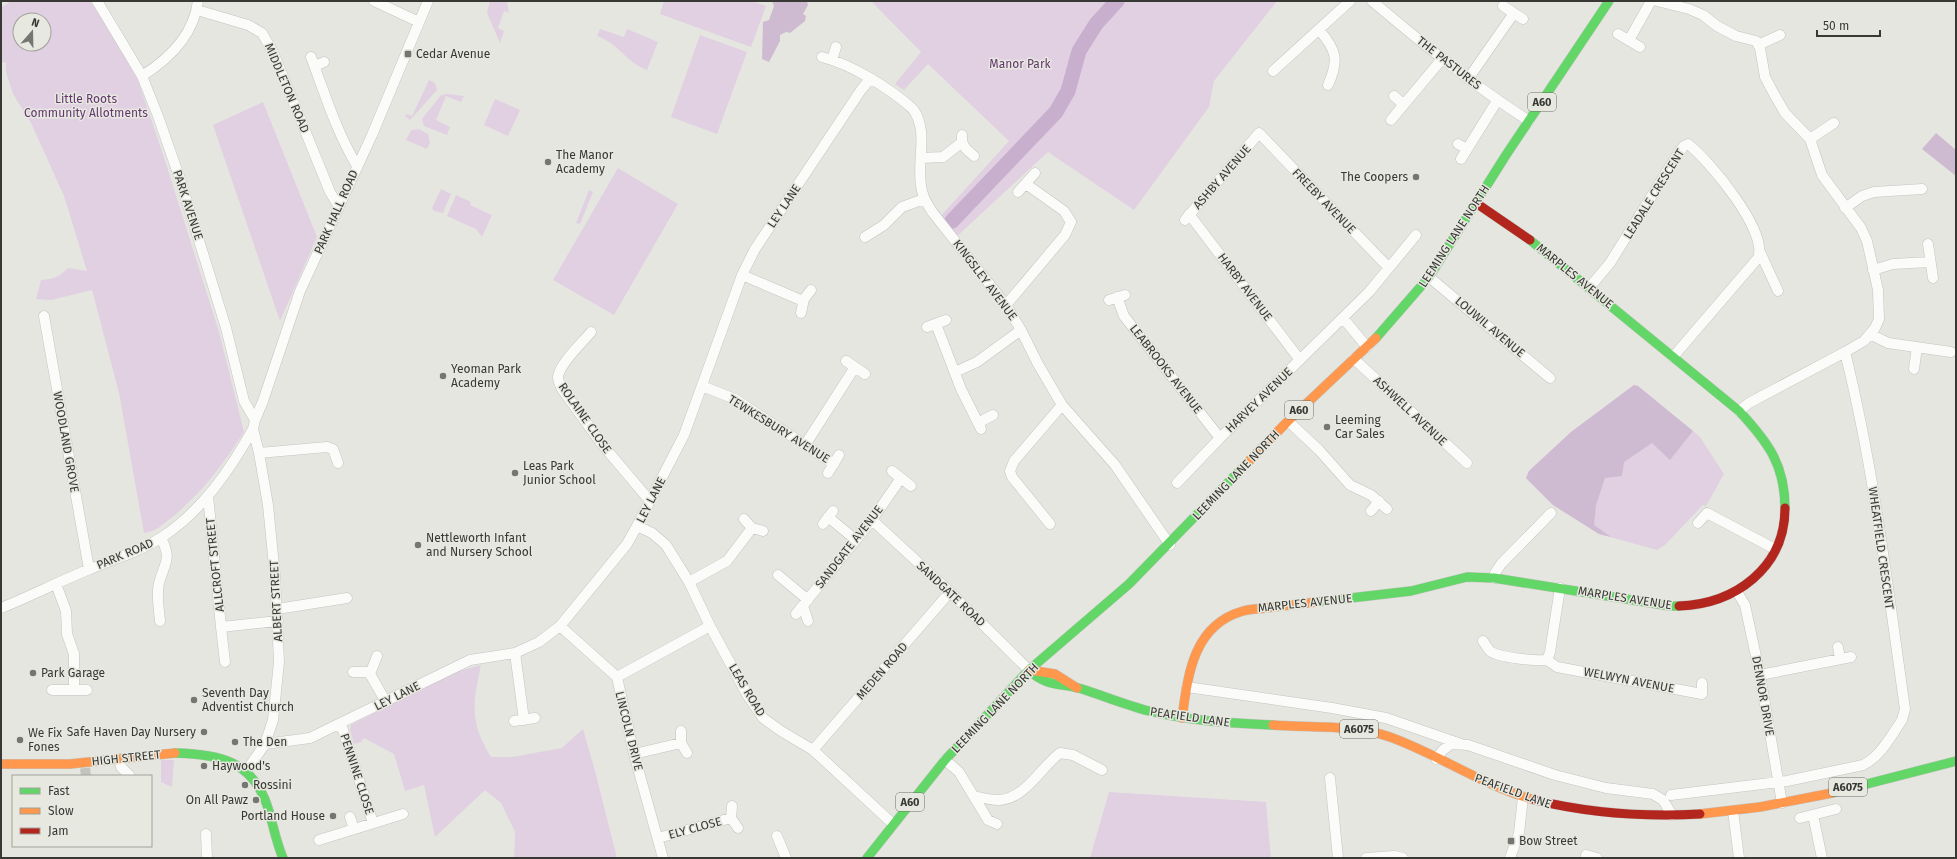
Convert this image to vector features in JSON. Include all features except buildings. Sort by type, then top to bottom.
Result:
[{"type":"main road","name":"LEEMING LANE NORTH","points":[[867,858],[945,760],[1029,670],[1129,584],[1170,544],[1288,421],[1367,347],[1399,314],[1429,276],[1529,121],[1609,1]]},
{"type":"main road","name":"MARPLES AVENUE","points":[[1182,718],[1193,656],[1206,634],[1215,624],[1229,616],[1243,611],[1411,591],[1467,577],[1494,578],[1670,606],[1690,606],[1709,603],[1737,592],[1751,582],[1767,563],[1775,549],[1785,518],[1787,504],[1785,486],[1780,466],[1772,450],[1759,432],[1739,411],[1520,232],[1476,203]]},
{"type":"main road","name":"PEAFIELD LANE","points":[[1029,670],[1036,677],[1048,684],[1060,687],[1077,688],[1132,707],[1182,718],[1233,723],[1355,729],[1388,737],[1486,783],[1551,805],[1587,811],[1672,816],[1733,811],[1812,798],[1956,761]]},
{"type":"main road","name":"HIGH STREET","points":[[1,764],[85,765],[157,754],[208,755],[229,759],[247,770]]},
{"type":"main road","points":[[247,770],[260,787],[269,809],[283,858]]},
{"type":"street","name":"PARK AVENUE","points":[[97,1],[142,76],[165,135],[186,197],[226,328],[244,401],[254,425]]},
{"type":"street","points":[[374,1],[419,22]]},
{"type":"street","name":"PARK HALL ROAD","points":[[254,425],[300,291],[339,207],[428,1]]},
{"type":"street","points":[[1273,71],[1350,1]]},
{"type":"street","name":"THE PASTURES","points":[[1372,1],[1468,79],[1497,101],[1529,121]]},
{"type":"street","points":[[1629,40],[1651,1]]},
{"type":"street","points":[[1657,1],[1689,9],[1703,15],[1717,26],[1736,36],[1756,41],[1765,77],[1774,94],[1785,113],[1810,139],[1822,175],[1845,208],[1862,228],[1867,241],[1873,270],[1879,309],[1879,319],[1864,341],[1749,403],[1739,411]]},
{"type":"street","points":[[142,76],[159,64],[178,47],[188,31],[197,5]]},
{"type":"street","name":"MIDDLETON ROAD","points":[[197,5],[248,25],[262,33],[273,52],[330,192],[339,207]]},
{"type":"street","points":[[1503,6],[1523,18]]},
{"type":"street","points":[[1468,79],[1514,13]]},
{"type":"street","points":[[1319,30],[1333,48],[1336,60],[1328,85]]},
{"type":"street","points":[[1618,34],[1640,47]]},
{"type":"street","points":[[1758,45],[1780,35]]},
{"type":"street","name":"KINGSLEY AVENUE","points":[[836,47],[827,58],[854,69],[907,104],[918,117],[921,136],[921,189],[924,199],[933,213],[1006,305],[1062,405],[1116,465],[1170,544]]},
{"type":"street","points":[[1391,120],[1442,59]]},
{"type":"street","points":[[317,62],[344,144],[357,166]]},
{"type":"street","name":"LEY LANE","points":[[265,744],[310,738],[470,660],[515,653],[539,642],[560,626],[627,544],[684,435],[742,275],[755,249],[861,90],[870,80]]},
{"type":"street","points":[[1394,96],[1404,104]]},
{"type":"street","points":[[1461,159],[1497,101]]},
{"type":"street","points":[[1810,139],[1834,123]]},
{"type":"street","name":"ASHBY AVENUE","points":[[1187,217],[1259,134]]},
{"type":"street","name":"FREEBY AVENUE","points":[[1259,134],[1389,268]]},
{"type":"street","points":[[921,158],[942,156],[962,139],[974,156]]},
{"type":"street","points":[[1458,144],[1467,149]]},
{"type":"street","name":"LEADALE CRESCENT","points":[[1589,288],[1610,263],[1679,152],[1688,144],[1740,202],[1760,245],[1760,252]]},
{"type":"street","points":[[1018,192],[1035,173]]},
{"type":"street","points":[[1006,305],[1065,235],[1071,222],[1064,211],[1026,184]]},
{"type":"street","points":[[1845,208],[1862,196],[1874,192],[1922,189]]},
{"type":"street","points":[[865,238],[884,225],[902,208],[924,199]]},
{"type":"street","name":"HARBY AVENUE","points":[[1187,217],[1300,360]]},
{"type":"street","name":"HARVEY AVENUE","points":[[1177,483],[1220,438],[1343,318],[1389,268],[1416,235]]},
{"type":"street","points":[[1928,244],[1933,278]]},
{"type":"street","points":[[1760,252],[1778,291]]},
{"type":"street","points":[[1673,357],[1758,258],[1760,252]]},
{"type":"street","points":[[1873,270],[1893,264],[1930,262]]},
{"type":"street","points":[[742,275],[803,301]]},
{"type":"street","name":"LOUWIL AVENUE","points":[[1429,276],[1550,378]]},
{"type":"street","points":[[801,313],[803,301],[811,290]]},
{"type":"street","name":"LEABROOKS AVENUE","points":[[1117,297],[1124,316],[1220,438]]},
{"type":"street","name":"WOODLAND GROVE","points":[[44,316],[89,569]]},
{"type":"street","points":[[1343,318],[1367,347]]},
{"type":"street","points":[[946,320],[931,326],[955,372],[979,426],[993,415]]},
{"type":"street","points":[[955,372],[977,362],[1021,330]]},
{"type":"street","name":"ROLAINE CLOSE","points":[[592,332],[564,364],[559,372],[558,379],[562,389],[601,443],[650,502]]},
{"type":"street","points":[[1870,334],[1888,343],[1951,352]]},
{"type":"street","points":[[1914,369],[1917,347]]},
{"type":"street","name":"WHEATFIELD CRESCENT","points":[[1671,795],[1777,782],[1864,764],[1872,761],[1902,720],[1905,709],[1868,460],[1856,396],[1845,352]]},
{"type":"street","name":"ASHWELL AVENUE","points":[[1354,359],[1467,463]]},
{"type":"street","points":[[846,361],[865,374]]},
{"type":"street","points":[[805,445],[855,367]]},
{"type":"street","name":"TEWKESBURY AVENUE","points":[[702,386],[735,399],[805,445],[837,460],[828,473]]},
{"type":"street","points":[[1036,524],[1047,520],[1012,478],[1010,471],[1014,461],[1062,405]]},
{"type":"street","points":[[1288,421],[1319,450],[1350,485],[1365,492],[1388,509]]},
{"type":"street","name":"ALBERT STREET","points":[[247,770],[265,744],[273,720],[279,662],[278,620],[268,505],[254,425]]},
{"type":"street","name":"PARK ROAD","points":[[1,608],[89,569],[137,551],[161,538],[192,512],[208,496],[227,471],[254,425]]},
{"type":"street","points":[[259,453],[327,447],[333,449],[338,463]]},
{"type":"street","points":[[892,471],[911,486]]},
{"type":"street","name":"SANDGATE AVENUE","points":[[802,607],[872,520],[901,478]]},
{"type":"street","name":"ALLCROFT STREET","points":[[208,496],[221,627],[278,620]]},
{"type":"street","points":[[1370,511],[1379,502]]},
{"type":"street","points":[[1494,578],[1495,573],[1501,564],[1551,513]]},
{"type":"street","points":[[1698,523],[1707,514],[1775,549]]},
{"type":"street","points":[[828,517],[856,540]]},
{"type":"street","points":[[744,519],[752,528],[763,531]]},
{"type":"street","name":"SANDGATE ROAD","points":[[872,520],[950,592],[1029,670]]},
{"type":"street","name":"LEAS ROAD","points":[[637,526],[652,533],[666,545],[689,582],[710,626],[748,696],[763,718],[781,732],[813,750],[893,824]]},
{"type":"street","points":[[689,582],[727,561],[752,528]]},
{"type":"street","points":[[160,621],[158,594],[159,583],[168,560],[161,538]]},
{"type":"street","points":[[778,575],[802,607],[808,621]]},
{"type":"street","points":[[56,584],[66,611],[68,634],[74,654],[74,690]]},
{"type":"street","points":[[1547,660],[1550,652],[1560,588]]},
{"type":"street","name":"MEDEN ROAD","points":[[813,750],[950,592]]},
{"type":"street","name":"DENNOR DRIVE","points":[[1737,592],[1745,606],[1760,675],[1777,782],[1782,803]]},
{"type":"street","points":[[277,609],[347,598]]},
{"type":"street","name":"LINCOLN DRIVE","points":[[560,626],[616,677],[634,754],[663,858]]},
{"type":"street","points":[[616,677],[710,626]]},
{"type":"street","points":[[221,627],[225,662]]},
{"type":"street","name":"WELWYN AVENUE","points":[[1483,640],[1490,651],[1499,655],[1540,661],[1547,660],[1557,667],[1702,694],[1702,684]]},
{"type":"street","points":[[1838,647],[1840,659]]},
{"type":"street","points":[[515,653],[519,720],[535,718]]},
{"type":"street","points":[[370,674],[377,656]]},
{"type":"street","points":[[1760,675],[1851,657]]},
{"type":"street","points":[[353,672],[366,672],[370,674],[386,702]]},
{"type":"street","points":[[1187,687],[1332,708],[1386,718],[1562,777],[1606,788],[1653,794],[1663,800],[1672,816]]},
{"type":"street","points":[[52,690],[87,690]]},
{"type":"street","name":"PENNINE CLOSE","points":[[341,724],[373,823]]},
{"type":"street","points":[[681,731],[681,743],[687,753]]},
{"type":"street","points":[[634,754],[681,743]]},
{"type":"street","points":[[1436,759],[1446,747],[1451,744],[1461,744]]},
{"type":"street","points":[[974,796],[998,800],[1015,795],[1031,782],[1060,753],[1073,755],[1102,770]]},
{"type":"street","points":[[120,759],[121,767],[129,775]]},
{"type":"street","points":[[945,760],[959,772],[988,820],[997,824]]},
{"type":"street","points":[[1330,778],[1338,858]]},
{"type":"street","points":[[1510,858],[1519,833],[1523,796]]},
{"type":"street","points":[[732,806],[732,818],[738,828]]},
{"type":"street","points":[[1800,818],[1836,809]]},
{"type":"street","points":[[1733,811],[1739,858]]},
{"type":"street","name":"PENNINE CLOSE","points":[[319,840],[402,814]]},
{"type":"street","points":[[1813,815],[1822,858]]},
{"type":"street","points":[[350,818],[354,829]]},
{"type":"street","name":"ELY CLOSE","points":[[658,838],[732,818]]},
{"type":"street","points":[[204,858],[206,834]]},
{"type":"street","points":[[777,836],[786,858]]},
{"type":"street","points":[[1586,858],[1586,855],[1597,858]]},
{"type":"street","points":[[1366,858],[1394,856],[1404,858]]},
{"type":"green space","name":"Little Roots Community Allotments","points":[[11,1],[90,1],[113,36],[138,81],[162,151],[219,332],[244,432],[219,468],[202,489],[182,509],[155,530],[144,533],[119,393],[92,290],[51,300],[36,299],[41,280],[56,277],[68,268],[87,271],[64,196],[31,123],[13,94],[6,72],[6,63],[1,62],[1,8]]},
{"type":"green space","points":[[490,1],[507,1],[509,13],[504,11],[498,28],[504,31],[500,43],[487,13]]},
{"type":"green space","points":[[664,1],[752,1],[766,6],[751,47],[660,14]]},
{"type":"green space","name":"Manor Park","points":[[871,1],[1277,1],[1214,81],[1209,107],[1134,210],[1048,152],[954,239],[938,219],[1009,141],[928,64],[904,90],[895,84],[921,52]]},
{"type":"green space","points":[[600,29],[624,37],[627,29],[658,42],[647,70],[634,63],[611,43],[597,36]]},
{"type":"green space","points":[[700,35],[747,52],[717,134],[671,117]]},
{"type":"green space","points":[[429,80],[435,83],[437,90],[410,120],[405,116],[406,114],[412,116]]},
{"type":"green space","points":[[447,94],[464,96],[461,102],[446,96],[436,120],[450,127],[447,135],[424,126],[422,119],[441,95]]},
{"type":"green space","points":[[495,99],[520,110],[508,136],[484,125]]},
{"type":"green space","points":[[263,102],[317,237],[280,321],[213,125]]},
{"type":"green space","points":[[419,129],[428,134],[430,142],[427,149],[406,140],[411,130]]},
{"type":"green space","points":[[618,168],[678,204],[614,315],[553,280]]},
{"type":"green space","points":[[441,189],[451,194],[443,213],[434,211],[432,208]]},
{"type":"green space","points":[[589,190],[593,192],[580,224],[576,223]]},
{"type":"green space","points":[[456,195],[471,202],[470,205],[492,215],[482,237],[476,229],[447,216]]},
{"type":"green space","points":[[1634,385],[1638,386],[1700,437],[1724,474],[1706,506],[1703,505],[1665,545],[1657,550],[1599,534],[1553,505],[1526,478],[1529,471],[1571,432]]},
{"type":"green space","points":[[481,665],[476,690],[476,723],[484,745],[491,757],[512,757],[562,748],[583,729],[617,858],[514,858],[515,832],[501,803],[485,790],[435,837],[424,785],[405,791],[394,754],[364,738],[361,742],[354,744],[350,729],[351,725],[456,672]]},
{"type":"green space","points":[[161,760],[174,760],[172,787],[161,782]]},
{"type":"green space","points":[[1109,792],[1266,802],[1271,858],[1090,858]]},
{"type":"shaded area","points":[[772,1],[807,1],[808,5],[803,14],[806,16],[805,21],[790,33],[786,32],[780,35],[780,41],[769,62],[762,59],[763,22],[769,20],[774,6]]},
{"type":"shaded area","points":[[1936,133],[1956,150],[1956,176],[1922,149]]},
{"type":"shaded area","points":[[1634,385],[1638,386],[1693,431],[1670,460],[1652,443],[1624,462],[1622,476],[1605,478],[1596,505],[1594,525],[1611,537],[1599,534],[1553,505],[1526,478],[1529,471],[1571,432]]},
{"type":"waterway","points":[[952,221],[1056,112],[1068,91],[1079,51],[1096,24],[1117,1]]},
{"type":"tunnel","points":[[85,768],[86,775]]},
{"type":"traffic: fast","points":[[1376,338],[1429,277],[1506,155],[1609,1]]},
{"type":"traffic: fast","points":[[1530,240],[1739,411],[1758,433],[1773,455],[1782,479],[1785,508]]},
{"type":"traffic: fast","points":[[867,858],[945,760],[1029,670],[1129,584],[1250,460]]},
{"type":"traffic: fast","points":[[1316,602],[1411,591],[1467,577],[1494,578],[1670,606],[1679,606]]},
{"type":"traffic: fast","points":[[1029,670],[1048,682],[1082,689],[1149,711],[1195,719],[1273,725]]},
{"type":"traffic: fast","points":[[175,753],[206,755],[220,758],[233,763],[244,770],[262,792],[283,858]]},
{"type":"traffic: fast","points":[[1832,793],[1956,761]]},
{"type":"traffic: slow","points":[[1250,460],[1288,421],[1376,338]]},
{"type":"traffic: slow","points":[[1182,718],[1187,685],[1196,654],[1203,640],[1213,628],[1226,618],[1243,611],[1316,602]]},
{"type":"traffic: slow","points":[[1029,670],[1055,674],[1077,688]]},
{"type":"traffic: slow","points":[[1273,725],[1347,728],[1390,737],[1426,752],[1497,787],[1535,800]]},
{"type":"traffic: slow","points":[[1,764],[70,764],[175,753]]},
{"type":"traffic: slow","points":[[1700,814],[1760,807],[1832,793]]},
{"type":"traffic: jam","points":[[1476,203],[1530,240]]},
{"type":"traffic: jam","points":[[1679,606],[1700,604],[1719,598],[1737,590],[1753,579],[1766,565],[1776,548],[1783,529],[1785,508]]},
{"type":"traffic: jam","points":[[1535,800],[1576,808],[1617,813],[1658,815],[1700,814]]},
{"type":"place","name":"Cedar Avenue","points":[[408,54]]},
{"type":"place","name":"The Manor Academy","points":[[548,162]]},
{"type":"place","name":"The Coopers","points":[[1416,177]]},
{"type":"place","name":"Yeoman Park Academy","points":[[443,376]]},
{"type":"place","name":"Leeming Car Sales","points":[[1327,427]]},
{"type":"place","name":"Leas Park Junior School","points":[[515,473]]},
{"type":"place","name":"Nettleworth Infant and Nursery School","points":[[418,545]]},
{"type":"place","name":"Park Garage","points":[[33,673]]},
{"type":"place","name":"Seventh Day Adventist Church","points":[[194,700]]},
{"type":"place","name":"Safe Haven Day Nursery","points":[[204,732]]},
{"type":"place","name":"We Fix Fones","points":[[20,740]]},
{"type":"place","name":"The Den","points":[[235,742]]},
{"type":"place","name":"Haywood's","points":[[204,766]]},
{"type":"place","name":"Rossini","points":[[245,785]]},
{"type":"place","name":"On All Pawz","points":[[256,800]]},
{"type":"place","name":"Portland House","points":[[333,816]]},
{"type":"place","name":"Bow Street","points":[[1511,841]]}]
